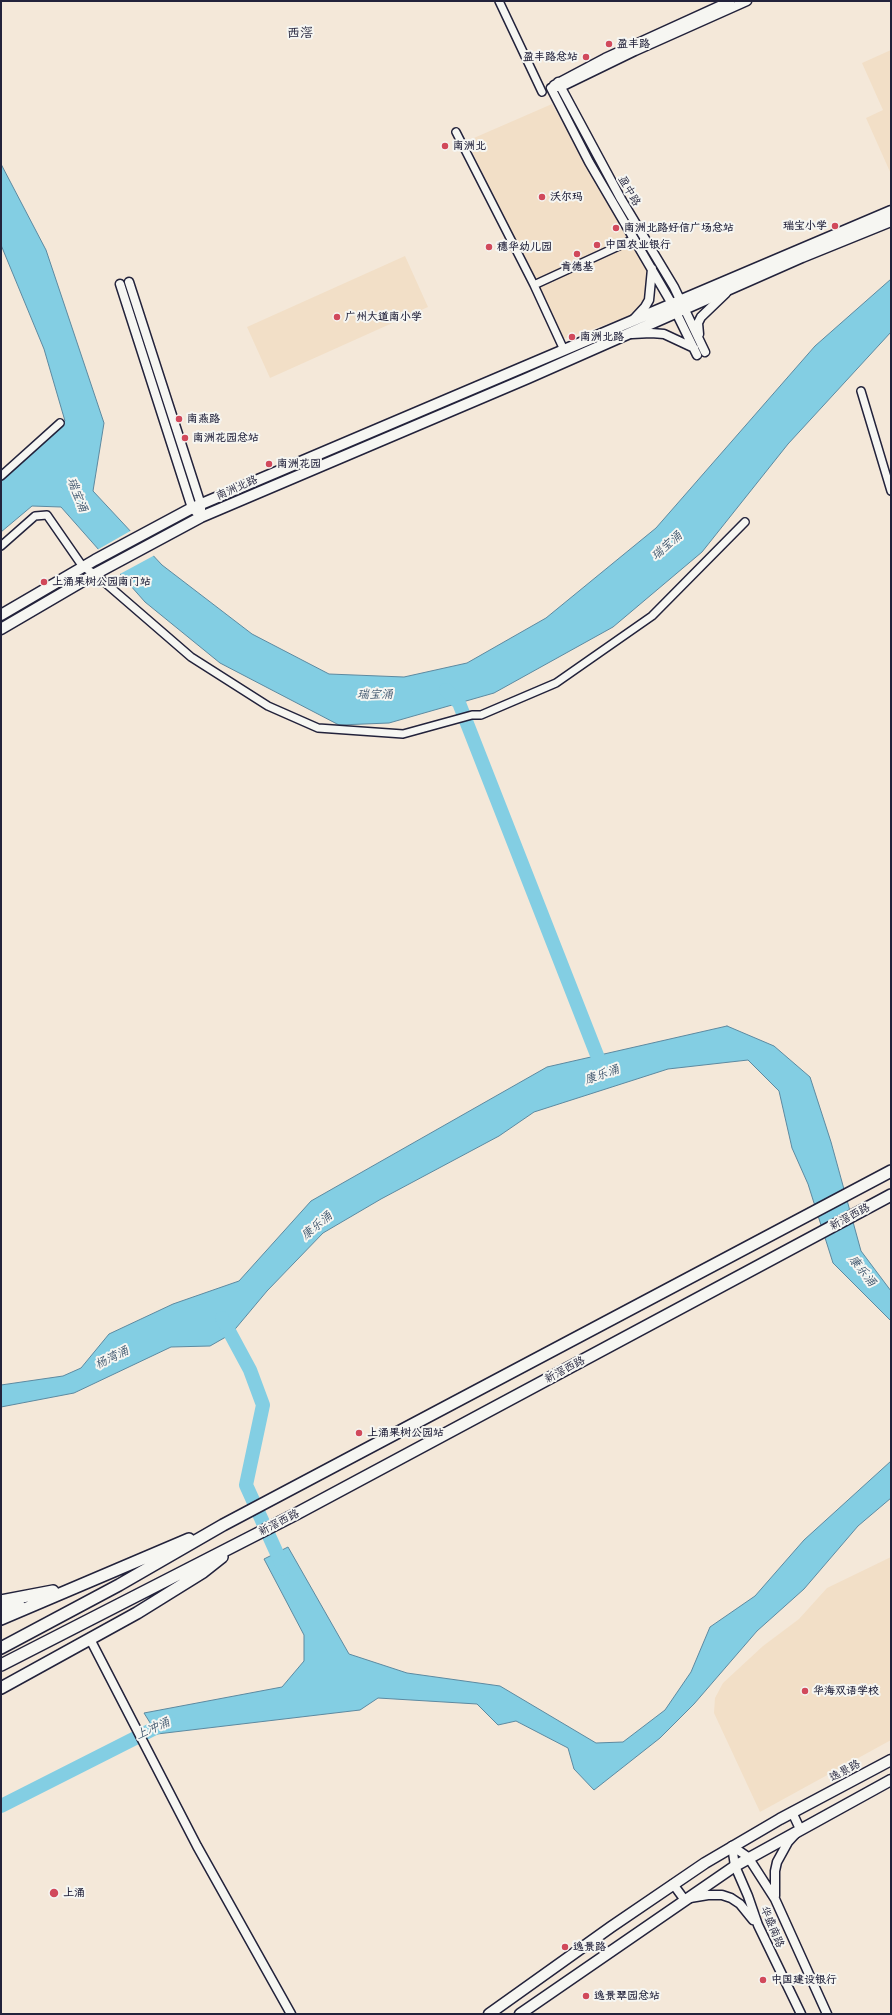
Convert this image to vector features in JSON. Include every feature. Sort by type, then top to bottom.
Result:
[{"type":"highway","name":"新滘西路","points":[[222,1525],[891,1171]]},
{"type":"highway","name":"新滘西路","points":[[238,1543],[296,1514],[891,1195]]},
{"type":"highway","points":[[1,1609],[53,1595],[222,1525]]},
{"type":"highway","points":[[1,1648],[119,1585],[222,1525]]},
{"type":"highway","points":[[1,1688],[137,1613],[203,1572],[238,1543]]},
{"type":"highway","points":[[1,1665],[238,1543]]},
{"type":"highway","points":[[1,1601],[51,1592],[88,1581]]},
{"type":"highway","points":[[1,1619],[88,1581]]},
{"type":"main road","name":"南洲北路","points":[[1,629],[95,574],[201,517],[628,335],[679,306],[891,211]]},
{"type":"main road","name":"南洲北路","points":[[1,616],[95,560],[197,506],[631,322],[730,289],[802,257],[891,221]]},
{"type":"main road","name":"逸景路","points":[[489,2014],[673,1884],[732,1846],[792,1812],[891,1760]]},
{"type":"main road","points":[[520,2014],[684,1899],[748,1857],[891,1780]]},
{"type":"street","points":[[499,1],[542,92]]},
{"type":"street","points":[[559,84],[638,42],[730,1]]},
{"type":"street","points":[[559,84],[747,1]]},
{"type":"street","name":"盈中路","points":[[679,306],[652,268],[589,162],[551,88],[559,84],[679,306],[704,348],[698,331],[701,317],[730,289]]},
{"type":"street","points":[[456,132],[534,285],[564,350]]},
{"type":"street","points":[[534,285],[634,238]]},
{"type":"street","points":[[631,322],[645,307],[649,300],[652,268]]},
{"type":"street","points":[[129,282],[197,506]]},
{"type":"street","points":[[120,284],[201,517]]},
{"type":"street","points":[[628,335],[651,332],[664,334],[696,352],[679,306]]},
{"type":"street","points":[[861,391],[891,491]]},
{"type":"street","points":[[1,476],[60,423]]},
{"type":"street","points":[[1,546],[35,516],[47,515],[84,567],[95,574],[191,657],[268,706],[318,728],[404,734],[472,715],[481,715],[556,684],[652,616],[745,522]]},
{"type":"street","points":[[90,1639],[197,1846],[291,2014]]},
{"type":"street","points":[[775,1898],[774,1883],[777,1862],[788,1842],[800,1829],[792,1812]]},
{"type":"street","points":[[732,1846],[748,1857],[775,1898],[826,2014]]},
{"type":"street","name":"华盛南路","points":[[732,1846],[735,1866],[748,1896],[758,1925],[801,2014]]},
{"type":"street","points":[[673,1884],[684,1899],[708,1895],[722,1895],[740,1904],[758,1925]]},
{"type":"shaded area","points":[[891,50],[891,174],[866,118],[883,110],[862,63]]},
{"type":"shaded area","points":[[552,104],[648,272],[648,290],[641,304],[628,317],[563,339],[467,141]]},
{"type":"shaded area","name":"广州大道南小学","points":[[405,256],[428,307],[270,378],[247,327]]},
{"type":"shaded area","name":"华海双语学校","points":[[891,1557],[891,1740],[760,1812],[714,1713],[715,1698],[723,1683],[763,1646],[799,1619],[827,1588]]},
{"type":"water","name":"瑞宝涌","points":[[1,164],[46,250],[104,423],[93,491],[162,565],[252,634],[329,674],[404,677],[467,663],[546,618],[656,528],[815,346],[891,279],[891,332],[788,444],[702,552],[613,627],[494,693],[389,723],[339,725],[220,663],[145,602],[61,507],[32,506],[1,532],[1,480],[65,421],[44,349],[1,245]]},
{"type":"water","points":[[727,1026],[774,1046],[810,1077],[831,1142],[861,1251],[891,1291],[891,1321],[833,1263],[808,1184],[792,1148],[779,1091],[748,1060],[668,1069],[534,1112],[499,1136],[381,1199],[323,1233],[267,1291],[231,1334],[210,1346],[171,1347],[74,1393],[1,1407],[1,1385],[63,1376],[81,1368],[109,1334],[173,1304],[239,1281],[311,1201],[547,1067]]},
{"type":"water","points":[[891,1461],[891,1498],[858,1526],[804,1589],[757,1631],[694,1704],[660,1738],[594,1790],[574,1769],[568,1748],[516,1721],[498,1725],[477,1704],[378,1698],[360,1710],[157,1734],[144,1713],[282,1687],[304,1661],[304,1635],[264,1559],[288,1547],[349,1654],[407,1673],[500,1686],[596,1743],[623,1742],[665,1710],[691,1672],[710,1627],[755,1596],[804,1540]]},
{"type":"pier","points":[[132,530],[155,555],[118,575],[97,550]]},
{"type":"waterway","name":"康乐涌","points":[[446,690],[459,703],[604,1073]]},
{"type":"waterway","points":[[222,1318],[250,1370],[263,1405],[246,1485],[284,1569]]},
{"type":"waterway","name":"上冲涌","points":[[1,1806],[169,1721]]},
{"type":"place","name":"盈丰路","points":[[609,44]]},
{"type":"place","name":"盈丰路总站","points":[[586,57]]},
{"type":"place","name":"南洲北","points":[[445,146]]},
{"type":"place","name":"沃尔玛","points":[[542,197]]},
{"type":"place","name":"瑞宝小学","points":[[835,226]]},
{"type":"place","name":"南洲北路好信广场总站","points":[[616,228]]},
{"type":"place","name":"中国农业银行","points":[[597,245]]},
{"type":"place","name":"穗华幼儿园","points":[[489,247]]},
{"type":"place","name":"肯德基","points":[[577,254]]},
{"type":"place","name":"广州大道南小学","points":[[337,317]]},
{"type":"place","name":"南洲北路","points":[[572,337]]},
{"type":"place","name":"南燕路","points":[[179,419]]},
{"type":"place","name":"南洲花园总站","points":[[185,438]]},
{"type":"place","name":"南洲花园","points":[[269,464]]},
{"type":"place","name":"上涌果树公园南门站","points":[[44,582]]},
{"type":"place","name":"上涌果树公园站","points":[[359,1433]]},
{"type":"place","name":"华海双语学校","points":[[805,1691]]},
{"type":"place","name":"上涌","points":[[54,1893]]},
{"type":"place","name":"逸景路","points":[[565,1947]]},
{"type":"place","name":"中国建设银行","points":[[763,1980]]},
{"type":"place","name":"逸景翠园总站","points":[[586,1996]]},
{"type":"district","name":"西滘","points":[[300,34]]},
{"type":"water label","name":"杨湾涌","points":[[112,1358]]}]
